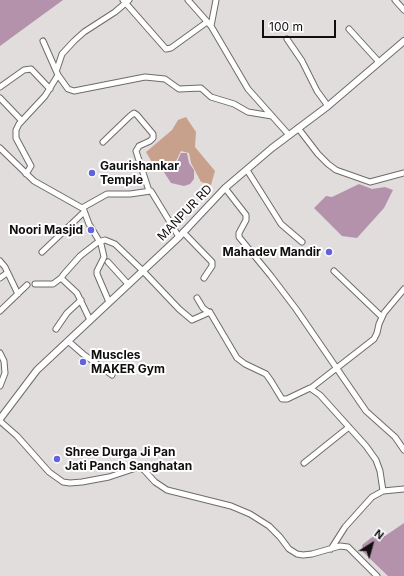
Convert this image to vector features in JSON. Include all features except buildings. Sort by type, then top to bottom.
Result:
[{"type":"main road","name":"MANPUR RD","points":[[0,420],[37,370],[181,234],[225,188],[289,135],[328,106],[404,40]]},
{"type":"street","points":[[188,0],[209,24],[224,47],[242,80],[256,99],[289,135]]},
{"type":"street","points":[[26,174],[31,166],[16,138],[15,132],[17,127],[50,89],[62,54],[74,40],[115,12],[126,1],[166,50],[209,24],[216,0]]},
{"type":"street","points":[[395,0],[404,10]]},
{"type":"street","points":[[349,29],[379,62]]},
{"type":"street","points":[[287,39],[302,62],[317,91],[328,106]]},
{"type":"street","points":[[43,41],[57,72],[68,88],[74,91],[145,77],[165,79],[179,88],[201,88],[211,97],[234,104],[248,112],[272,116]]},
{"type":"street","points":[[0,87],[24,70],[31,69],[50,89]]},
{"type":"street","points":[[0,98],[22,121]]},
{"type":"street","points":[[103,142],[134,113],[153,134],[153,138],[150,141],[139,146],[136,150],[150,191],[181,234],[212,262],[212,266],[204,278]]},
{"type":"street","points":[[298,128],[318,154],[336,170],[370,182],[404,173]]},
{"type":"street","points":[[0,148],[2,153],[40,185],[83,210],[89,224],[101,242],[104,257],[97,274],[109,302]]},
{"type":"street","points":[[246,170],[281,224],[302,242]]},
{"type":"street","points":[[225,188],[246,214],[246,220],[239,233],[239,237],[296,309],[366,411],[395,437],[404,450]]},
{"type":"street","points":[[42,252],[83,210],[104,194],[130,194],[150,191]]},
{"type":"street","points":[[35,284],[53,284],[61,278],[80,256],[98,242],[105,240],[114,244],[142,270],[178,309],[192,320],[210,312]]},
{"type":"street","points":[[0,261],[18,294]]},
{"type":"street","points":[[108,262],[128,284]]},
{"type":"street","points":[[334,271],[382,317]]},
{"type":"street","points":[[0,278],[7,273]]},
{"type":"street","points":[[61,278],[77,293],[90,320]]},
{"type":"street","points":[[0,311],[27,285]]},
{"type":"street","points":[[197,298],[203,308],[210,312],[236,358],[244,364],[266,374],[282,399],[287,399],[311,388],[374,339],[382,317],[389,306],[404,289]]},
{"type":"street","points":[[56,329],[67,313],[81,300]]},
{"type":"street","points":[[68,341],[112,375]]},
{"type":"street","points":[[0,353],[4,361],[5,373],[0,386]]},
{"type":"street","points":[[311,388],[320,395],[366,446],[376,460],[380,471],[383,491]]},
{"type":"street","points":[[0,420],[17,436],[49,472],[63,482],[82,482],[109,477],[139,467],[144,470],[155,482],[167,490],[231,506],[250,514],[268,526],[293,552],[303,556],[340,546],[348,547],[377,576]]},
{"type":"street","points":[[304,464],[349,428]]},
{"type":"street","points":[[331,549],[345,527],[367,502],[383,491],[404,489]]},
{"type":"shaded area","points":[[0,0],[63,0],[0,46]]},
{"type":"shaded area","points":[[186,117],[196,132],[195,147],[215,171],[211,185],[201,182],[191,163],[189,153],[181,151],[176,161],[157,171],[146,152],[172,130],[178,120]]},
{"type":"shaded area","points":[[181,153],[187,153],[189,163],[194,170],[194,179],[190,184],[184,186],[171,183],[162,169],[177,162]]},
{"type":"shaded area","points":[[359,184],[372,189],[385,187],[393,190],[384,208],[357,238],[342,236],[314,208],[326,196],[332,197]]},
{"type":"shaded area","points":[[404,523],[404,576],[388,576],[363,552],[362,545],[376,534],[385,536]]},
{"type":"place","name":"Gaurishankar Temple","points":[[92,173]]},
{"type":"place","name":"Noori Masjid","points":[[91,230]]},
{"type":"place","name":"Mahadev Mandir","points":[[329,252]]},
{"type":"place","name":"Muscles MAKER Gym","points":[[83,362]]},
{"type":"place","name":"Shree Durga Ji Pan Jati Panch Sanghatan","points":[[57,459]]}]
